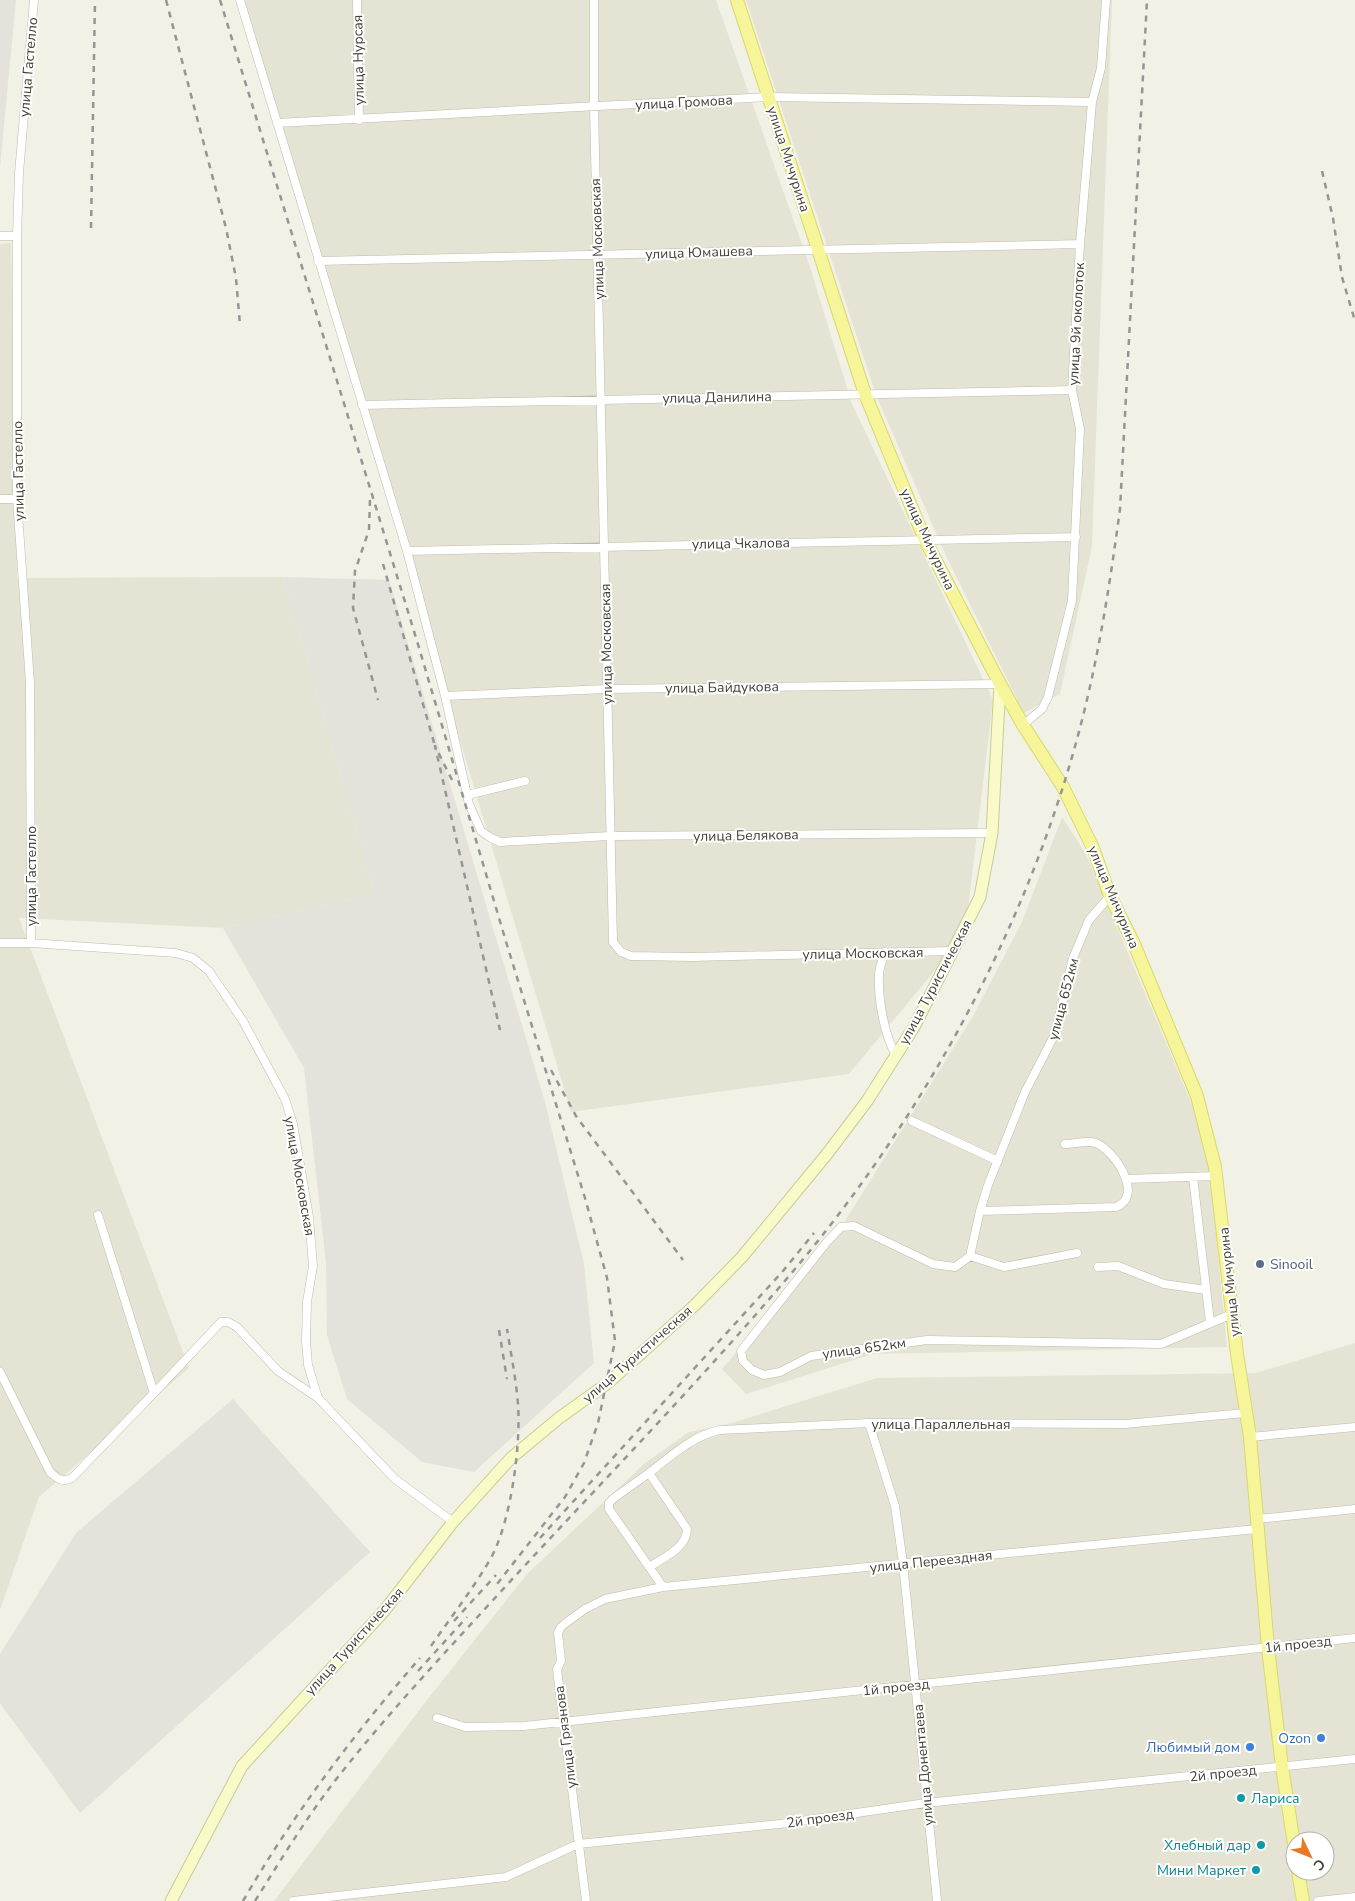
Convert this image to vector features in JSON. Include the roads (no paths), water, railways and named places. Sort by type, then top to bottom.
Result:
[{"type":"main road","name":"улица Мичурина","points":[[736,0],[865,394],[925,540],[1000,684],[1023,725],[1063,787],[1093,848],[1110,896],[1134,944],[1194,1087],[1216,1176],[1232,1314],[1250,1438],[1268,1648],[1282,1767],[1292,1831]]},
{"type":"main road","points":[[1300,1881],[1303,1901]]},
{"type":"street","name":"улица Гастелло","points":[[31,943],[30,683],[17,499],[16,236],[19,174],[34,0]]},
{"type":"street","points":[[240,0],[407,551],[445,696],[467,795],[524,781]]},
{"type":"street","name":"улица Нурсая","points":[[357,0],[359,120]]},
{"type":"street","name":"улица Московская","points":[[594,0],[594,107],[613,942],[621,952],[632,956],[684,957],[952,951]]},
{"type":"street","name":"улица 9й околоток","points":[[1023,725],[1042,708],[1048,696],[1072,601],[1080,429],[1072,390],[1080,244],[1092,102],[1101,68],[1106,0]]},
{"type":"street","name":"улица Громова","points":[[277,123],[769,98],[1092,102]]},
{"type":"street","points":[[0,236],[16,236]]},
{"type":"street","name":"улица Юмашева","points":[[318,261],[818,248],[1080,244]]},
{"type":"street","name":"улица Данилина","points":[[362,405],[1072,390]]},
{"type":"street","points":[[0,499],[17,499]]},
{"type":"street","name":"улица Чкалова","points":[[407,551],[1076,537]]},
{"type":"street","name":"улица Байдукова","points":[[445,696],[606,689],[1000,684]]},
{"type":"street","name":"улица Туристическая","points":[[170,1901],[242,1766],[384,1611],[453,1522],[511,1458],[559,1418],[608,1383],[695,1305],[742,1257],[827,1154],[867,1101],[914,1027],[980,897],[992,833],[995,749],[1000,684]]},
{"type":"street","name":"улица Белякова","points":[[467,795],[469,804],[482,831],[490,838],[500,842],[610,836],[992,833]]},
{"type":"street","name":"улица 652км","points":[[1110,896],[1089,920],[1073,958],[1056,1034],[1025,1092],[998,1161],[980,1211],[970,1256],[956,1267],[933,1264],[854,1226],[842,1227],[826,1243],[741,1351],[743,1361],[752,1370],[764,1375],[780,1372],[811,1356],[927,1340],[1161,1344],[1232,1314]]},
{"type":"street","name":"улица Московская","points":[[0,943],[31,943],[176,953],[193,958],[209,971],[243,1021],[285,1099],[293,1124],[309,1216],[314,1266],[307,1302],[306,1341],[308,1366],[318,1398],[395,1479],[453,1522]]},
{"type":"street","points":[[885,952],[879,976],[883,1014],[889,1042],[896,1055]]},
{"type":"street","points":[[912,1122],[998,1161]]},
{"type":"street","points":[[980,1211],[1116,1207],[1122,1204],[1127,1196],[1125,1174],[1105,1148],[1094,1142],[1065,1144]]},
{"type":"street","points":[[1126,1179],[1216,1176]]},
{"type":"street","points":[[1193,1177],[1210,1322]]},
{"type":"street","points":[[98,1216],[154,1393]]},
{"type":"street","points":[[970,1256],[1004,1267],[1077,1253]]},
{"type":"street","points":[[1098,1267],[1118,1266],[1164,1284],[1206,1290]]},
{"type":"street","points":[[0,1372],[50,1472],[59,1480],[66,1481],[72,1478],[221,1322],[228,1322],[237,1327],[278,1372],[318,1398]]},
{"type":"street","name":"улица Параллельная","points":[[649,1568],[609,1508],[609,1503],[685,1445],[703,1434],[719,1430],[869,1424],[1125,1424],[1245,1413]]},
{"type":"street","name":"улица Донентаева","points":[[869,1424],[895,1506],[904,1564],[937,1901]]},
{"type":"street","points":[[1250,1438],[1355,1427]]},
{"type":"street","points":[[649,1473],[687,1529],[687,1536],[682,1545],[649,1568],[663,1587]]},
{"type":"street","name":"улица Переездная","points":[[605,1599],[663,1587],[904,1564],[1257,1524],[1355,1509]]},
{"type":"street","name":"улица Грязнова","points":[[586,1901],[557,1669],[561,1661],[558,1633],[567,1622],[585,1609],[605,1599]]},
{"type":"street","name":"1й проезд","points":[[438,1718],[465,1727],[524,1726],[1355,1638]]},
{"type":"street","name":"2й проезд","points":[[292,1901],[506,1877],[578,1844],[780,1824],[926,1803],[1355,1759]]},
{"type":"street","points":[[1318,1901],[1355,1897]]},
{"type":"railway","points":[[91,228],[95,0]]},
{"type":"railway","points":[[166,0],[226,228],[236,278],[240,325]]},
{"type":"railway","points":[[220,0],[417,641],[507,945],[585,1198],[607,1278],[615,1341],[598,1423],[584,1463],[565,1497],[494,1588]]},
{"type":"railway","points":[[255,1901],[313,1811],[372,1735],[453,1644],[717,1358],[789,1276],[839,1214],[886,1148],[930,1080],[970,1009],[1005,936],[1037,861],[1064,785],[1091,683],[1113,559],[1120,509],[1147,0]]},
{"type":"railway","points":[[1322,171],[1333,218],[1342,277],[1355,321]]},
{"type":"railway","points":[[370,500],[369,530],[355,571],[353,608],[378,700]]},
{"type":"railway","points":[[383,564],[435,746]]},
{"type":"railway","points":[[452,780],[435,746],[500,1030]]},
{"type":"railway","points":[[551,1070],[576,1116],[683,1260]]},
{"type":"railway","points":[[540,1538],[783,1271],[814,1233]]},
{"type":"railway","points":[[431,1646],[491,1558],[498,1542],[509,1504],[516,1461],[519,1421],[516,1385],[507,1329]]},
{"type":"railway","points":[[499,1330],[507,1379]]},
{"type":"railway","points":[[454,1621],[496,1575]]},
{"type":"railway","points":[[418,1671],[467,1617]]},
{"type":"railway","points":[[243,1901],[304,1805],[348,1745],[420,1658]]},
{"type":"place","name":"Sinooil","points":[[1260,1264]]},
{"type":"place","name":"Ozon","points":[[1321,1738]]},
{"type":"place","name":"Любимый дом","points":[[1250,1747]]},
{"type":"place","name":"Лариса","points":[[1241,1798]]},
{"type":"place","name":"Хлебный дар","points":[[1261,1845]]},
{"type":"place","name":"Мини Маркет","points":[[1256,1870]]}]
